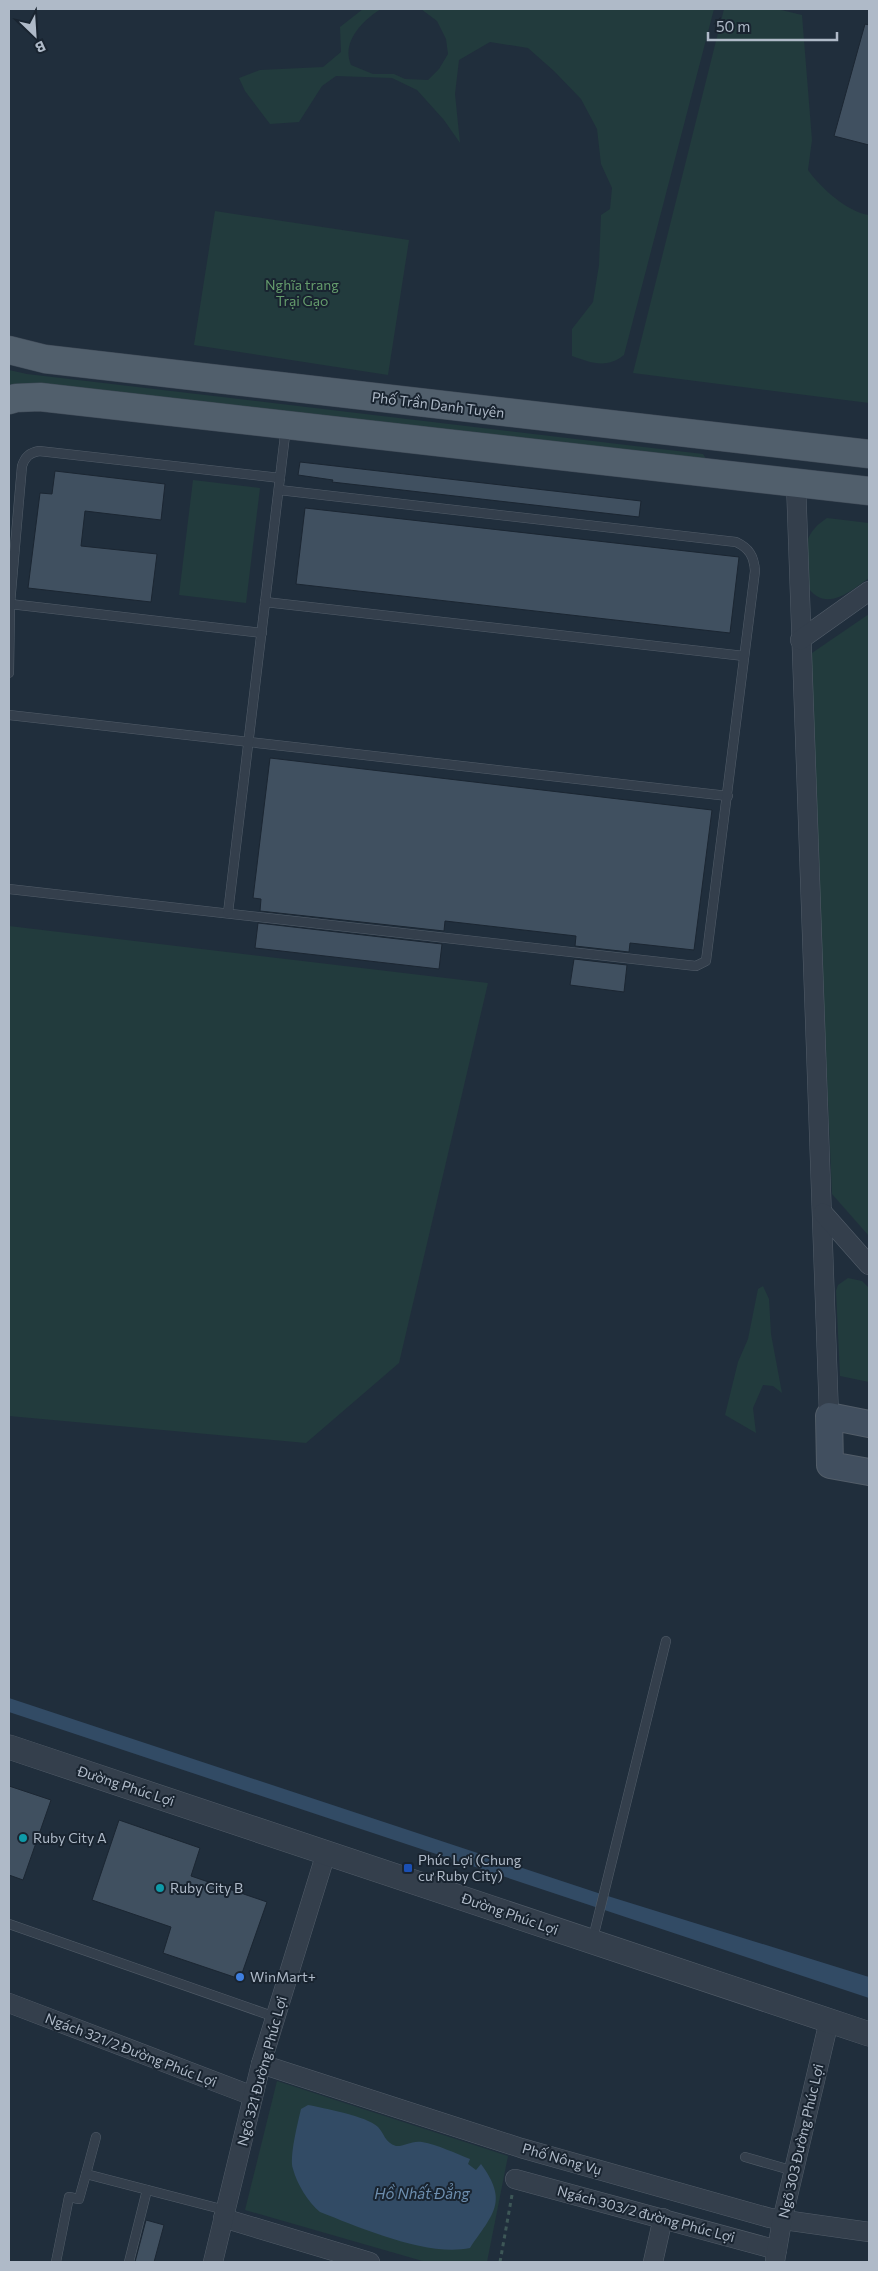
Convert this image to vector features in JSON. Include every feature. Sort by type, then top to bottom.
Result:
[{"type":"main road","name":"Phố Trần Danh Tuyên","points":[[9,350],[45,359],[869,454]]},
{"type":"main road","points":[[9,400],[40,397],[869,491]]},
{"type":"main road","points":[[796,483],[798,446]]},
{"type":"main road","points":[[869,1424],[829,1416],[830,1465],[869,1472]]},
{"type":"street","points":[[796,483],[800,640],[829,1416]]},
{"type":"street","points":[[800,640],[869,591]]},
{"type":"street","points":[[822,1213],[869,1265]]},
{"type":"street","name":"Đường Phúc Lợi","points":[[9,1746],[869,2034]]},
{"type":"street","name":"Ngõ 321 Đường Phúc Lợi","points":[[213,2262],[261,2064],[326,1853]]},
{"type":"street","name":"Ngách 321/2 Đường Phúc Lợi","points":[[9,2003],[254,2096]]},
{"type":"street","name":"Ngõ 303 Đường Phúc Lợi","points":[[776,2256],[782,2220],[829,2021]]},
{"type":"street","name":"Phố Nông Vụ","points":[[261,2064],[521,2148],[782,2220],[869,2232]]},
{"type":"street","name":"Ngách 303/2 đường Phúc Lợi","points":[[515,2179],[663,2218],[776,2256]]},
{"type":"street","points":[[224,2214],[370,2262]]},
{"type":"street","points":[[653,2262],[663,2218]]},
{"type":"lane","points":[[228,913],[286,426]]},
{"type":"lane","points":[[9,673],[10,604],[22,466],[25,459],[31,453],[39,451],[280,478]]},
{"type":"lane","points":[[9,889],[696,966],[702,965],[709,956],[755,570],[754,558],[746,547],[736,542],[279,490]]},
{"type":"lane","points":[[265,602],[744,656]]},
{"type":"lane","points":[[10,604],[262,633]]},
{"type":"lane","points":[[9,715],[728,796]]},
{"type":"lane","points":[[592,1942],[666,1641]]},
{"type":"lane","points":[[9,1924],[275,2017]]},
{"type":"lane","points":[[56,2262],[69,2197],[79,2199],[96,2137]]},
{"type":"lane","points":[[745,2157],[794,2170]]},
{"type":"lane","points":[[86,2174],[147,2190],[224,2214]]},
{"type":"lane","points":[[129,2262],[147,2190]]},
{"type":"path","points":[[500,2262],[515,2179]]},
{"type":"green space","points":[[363,9],[381,9],[361,25],[351,40],[349,56],[351,65],[373,74],[394,74],[405,79],[428,80],[439,69],[448,54],[446,39],[437,21],[421,9],[714,9],[624,355],[605,363],[592,362],[572,356],[572,329],[593,302],[599,265],[601,215],[610,209],[612,188],[601,164],[597,129],[581,99],[528,48],[490,42],[459,60],[455,94],[460,143],[444,120],[417,90],[392,78],[336,76],[322,86],[299,122],[270,124],[245,91],[239,78],[260,70],[323,67],[341,52],[340,27]]},
{"type":"green space","points":[[724,9],[777,9],[802,15],[812,140],[808,170],[820,184],[843,204],[869,215],[869,403],[633,373]]},
{"type":"green space","name":"Nghĩa trang Trại Gạo","points":[[215,211],[409,240],[388,375],[194,345]]},
{"type":"green space","points":[[9,370],[27,374],[703,454],[706,459],[9,386]]},
{"type":"green space","points":[[193,480],[260,488],[246,603],[179,595]]},
{"type":"green space","points":[[827,518],[869,523],[869,578],[845,594],[829,599],[813,594],[806,585],[805,565],[808,539],[818,525]]},
{"type":"green space","points":[[869,614],[869,1236],[832,1194],[809,655]]},
{"type":"green space","points":[[9,926],[488,983],[399,1363],[306,1443],[9,1416]]},
{"type":"green space","points":[[848,1278],[862,1281],[869,1288],[869,1382],[840,1376],[836,1291],[838,1285]]},
{"type":"green space","points":[[763,1286],[769,1299],[771,1334],[782,1393],[773,1386],[763,1385],[753,1408],[756,1433],[725,1415],[738,1362],[748,1339],[758,1289]]},
{"type":"green space","name":"Hồ Nhất Đẳng","points":[[277,2081],[508,2156],[487,2262],[426,2262],[245,2210]]},
{"type":"water","points":[[9,1698],[598,1893],[869,1977],[869,1998],[9,1712]]},
{"type":"water","name":"Hồ Nhất Đẳng","points":[[308,2105],[365,2119],[378,2127],[392,2145],[402,2146],[422,2142],[470,2159],[468,2164],[476,2170],[481,2164],[490,2177],[494,2188],[495,2207],[470,2248],[453,2250],[414,2245],[374,2233],[320,2212],[300,2187],[292,2164],[294,2139],[301,2109]]},
{"type":"building","points":[[865,24],[869,25],[869,145],[834,136]]},
{"type":"building","points":[[300,462],[641,501],[639,517],[332,482],[333,480],[298,475]]},
{"type":"building","points":[[55,471],[165,484],[161,520],[85,511],[81,546],[157,554],[151,602],[28,588],[40,493],[52,494]]},
{"type":"building","points":[[305,508],[739,557],[730,633],[296,584]]},
{"type":"building","points":[[270,758],[712,810],[694,950],[630,943],[629,952],[575,946],[576,936],[445,921],[444,931],[260,911],[261,899],[253,898]]},
{"type":"building","points":[[258,923],[442,944],[439,969],[255,948]]},
{"type":"building","points":[[574,959],[627,965],[624,992],[570,985]]},
{"type":"building","name":"Ruby City A","points":[[9,1786],[51,1800],[23,1880],[9,1875]]},
{"type":"building","name":"Ruby City B","points":[[119,1820],[200,1848],[191,1876],[267,1902],[240,1979],[163,1953],[171,1927],[92,1900]]},
{"type":"building","points":[[146,2220],[164,2225],[154,2262],[135,2262]]},
{"type":"place","name":"Ruby City A","points":[[23,1838]]},
{"type":"place","name":"Phúc Lợi (Chung cư Ruby City)","points":[[408,1868]]},
{"type":"place","name":"Ruby City B","points":[[160,1888]]},
{"type":"place","name":"WinMart+","points":[[240,1977]]}]
